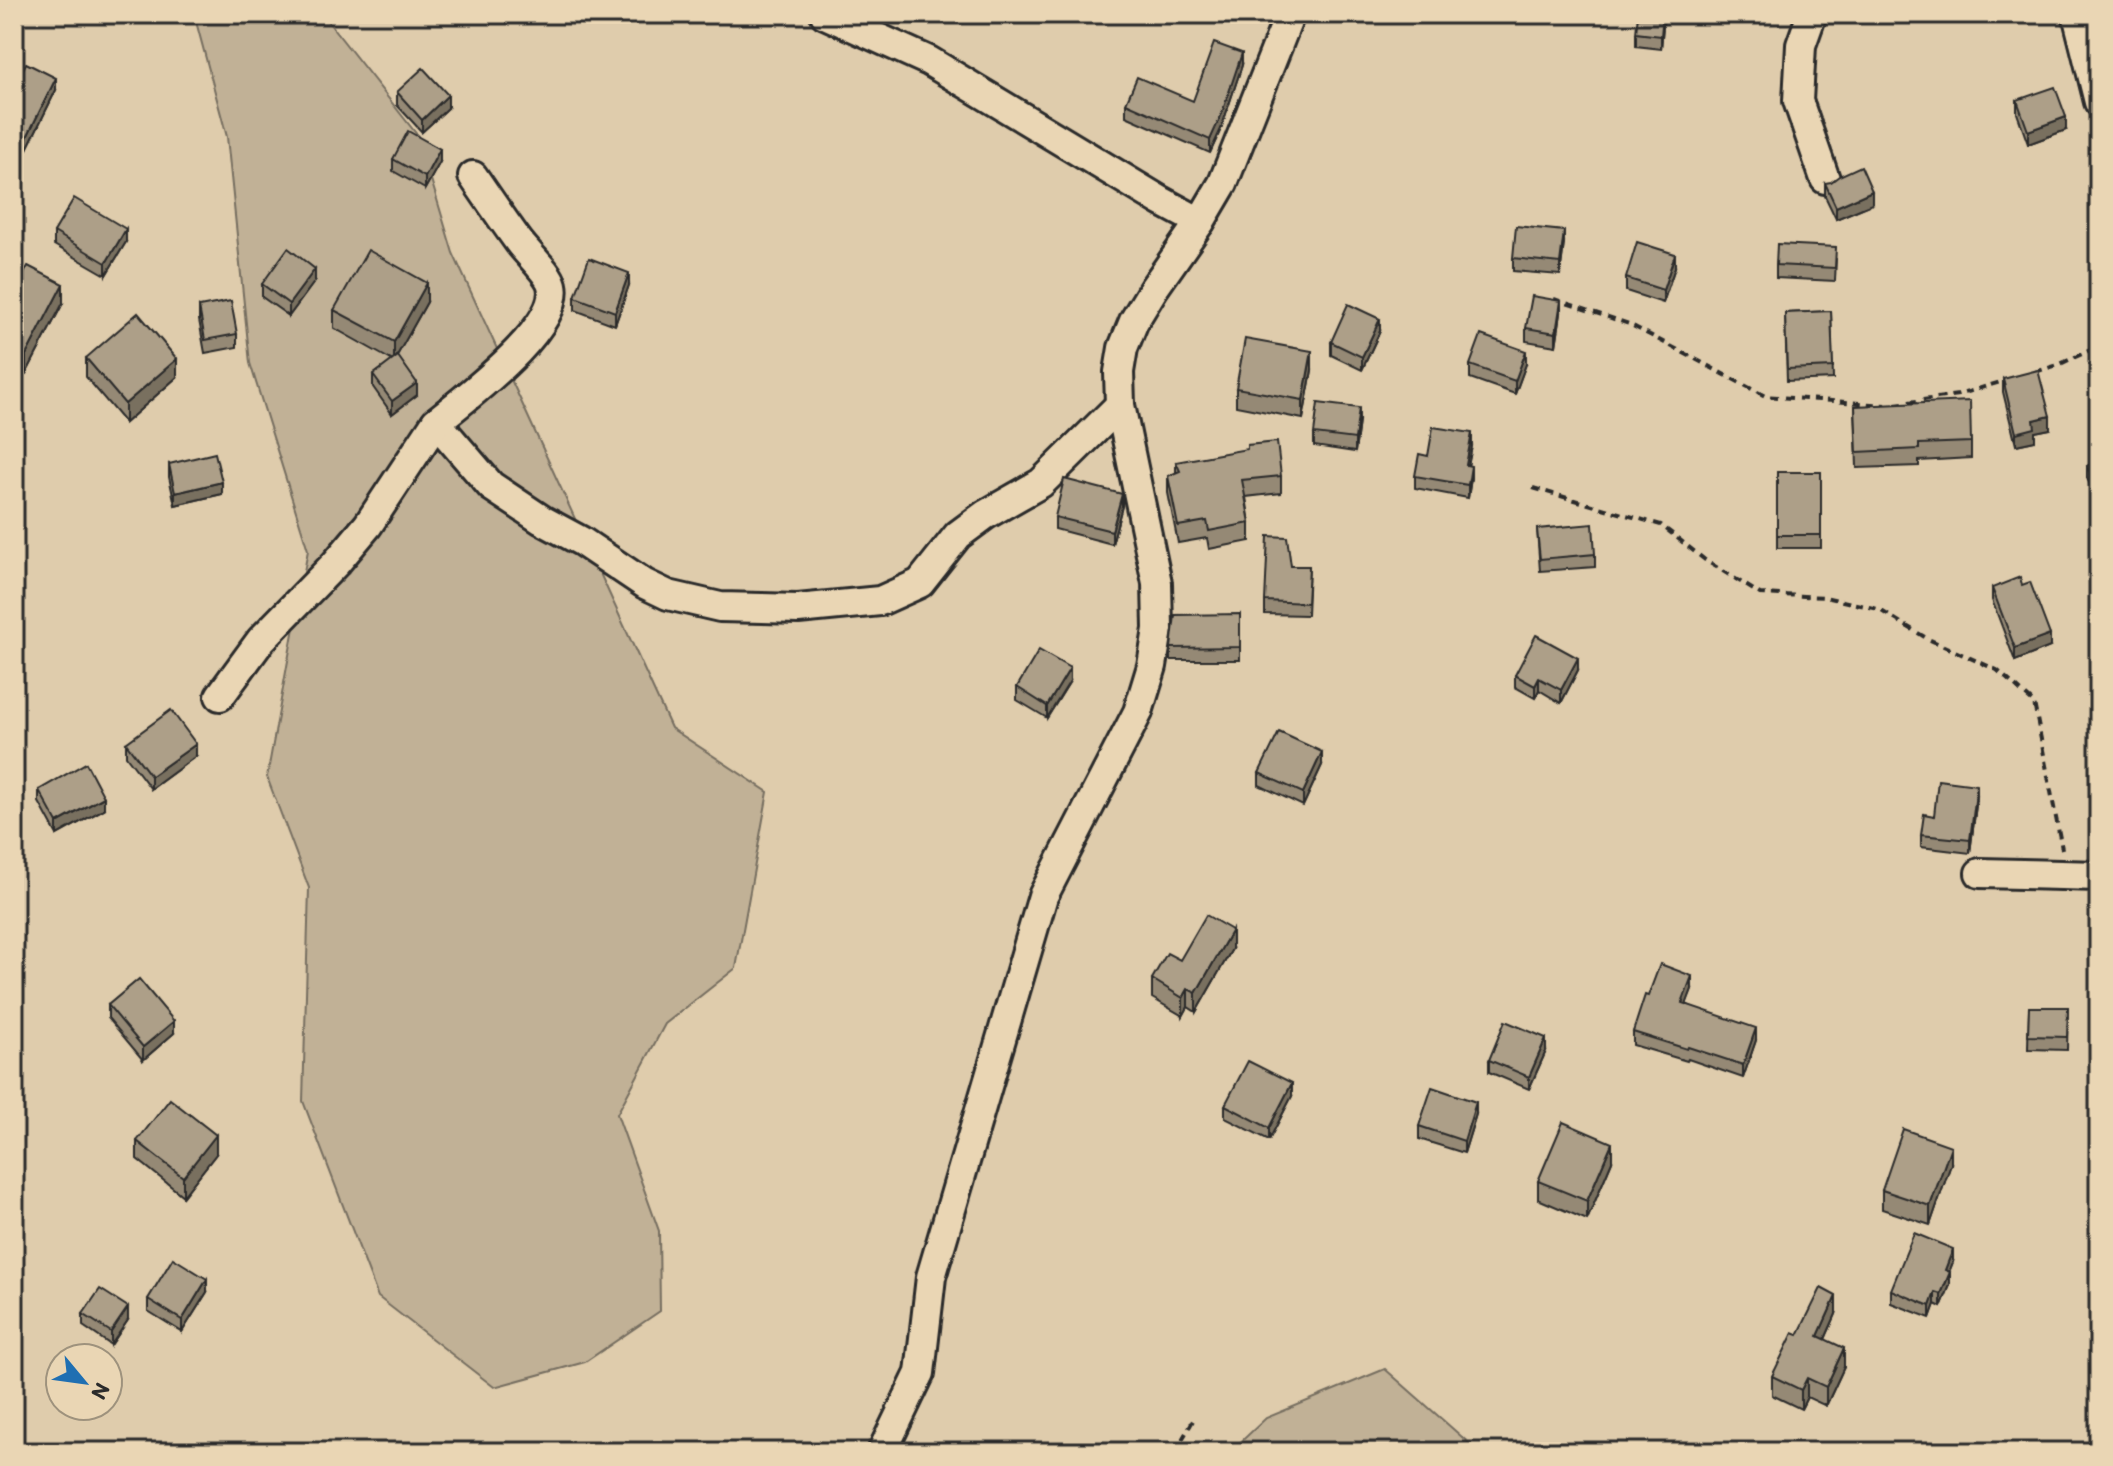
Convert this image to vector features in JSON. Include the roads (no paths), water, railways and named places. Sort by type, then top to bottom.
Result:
[{"type":"street","points":[[825,14],[929,61],[1200,222]]},
{"type":"street","points":[[882,1452],[920,1373],[931,1277],[1029,936],[1043,896],[1138,712],[1152,666],[1158,629],[1157,583],[1120,405],[1119,372],[1123,348],[1134,321],[1154,288],[1223,183],[1290,14]]},
{"type":"street","points":[[1812,14],[1801,45],[1798,101],[1825,179]]},
{"type":"street","points":[[2077,14],[2099,102]]},
{"type":"street","points":[[220,696],[261,640],[336,563],[368,525],[436,422],[498,372],[528,341],[546,313],[552,283],[473,176]]},
{"type":"street","points":[[436,422],[491,486],[645,584],[668,595],[720,607],[798,609],[880,601],[920,583],[958,535],[985,515],[1041,483],[1120,405]]},
{"type":"street","points":[[1980,873],[2099,876]]}]
